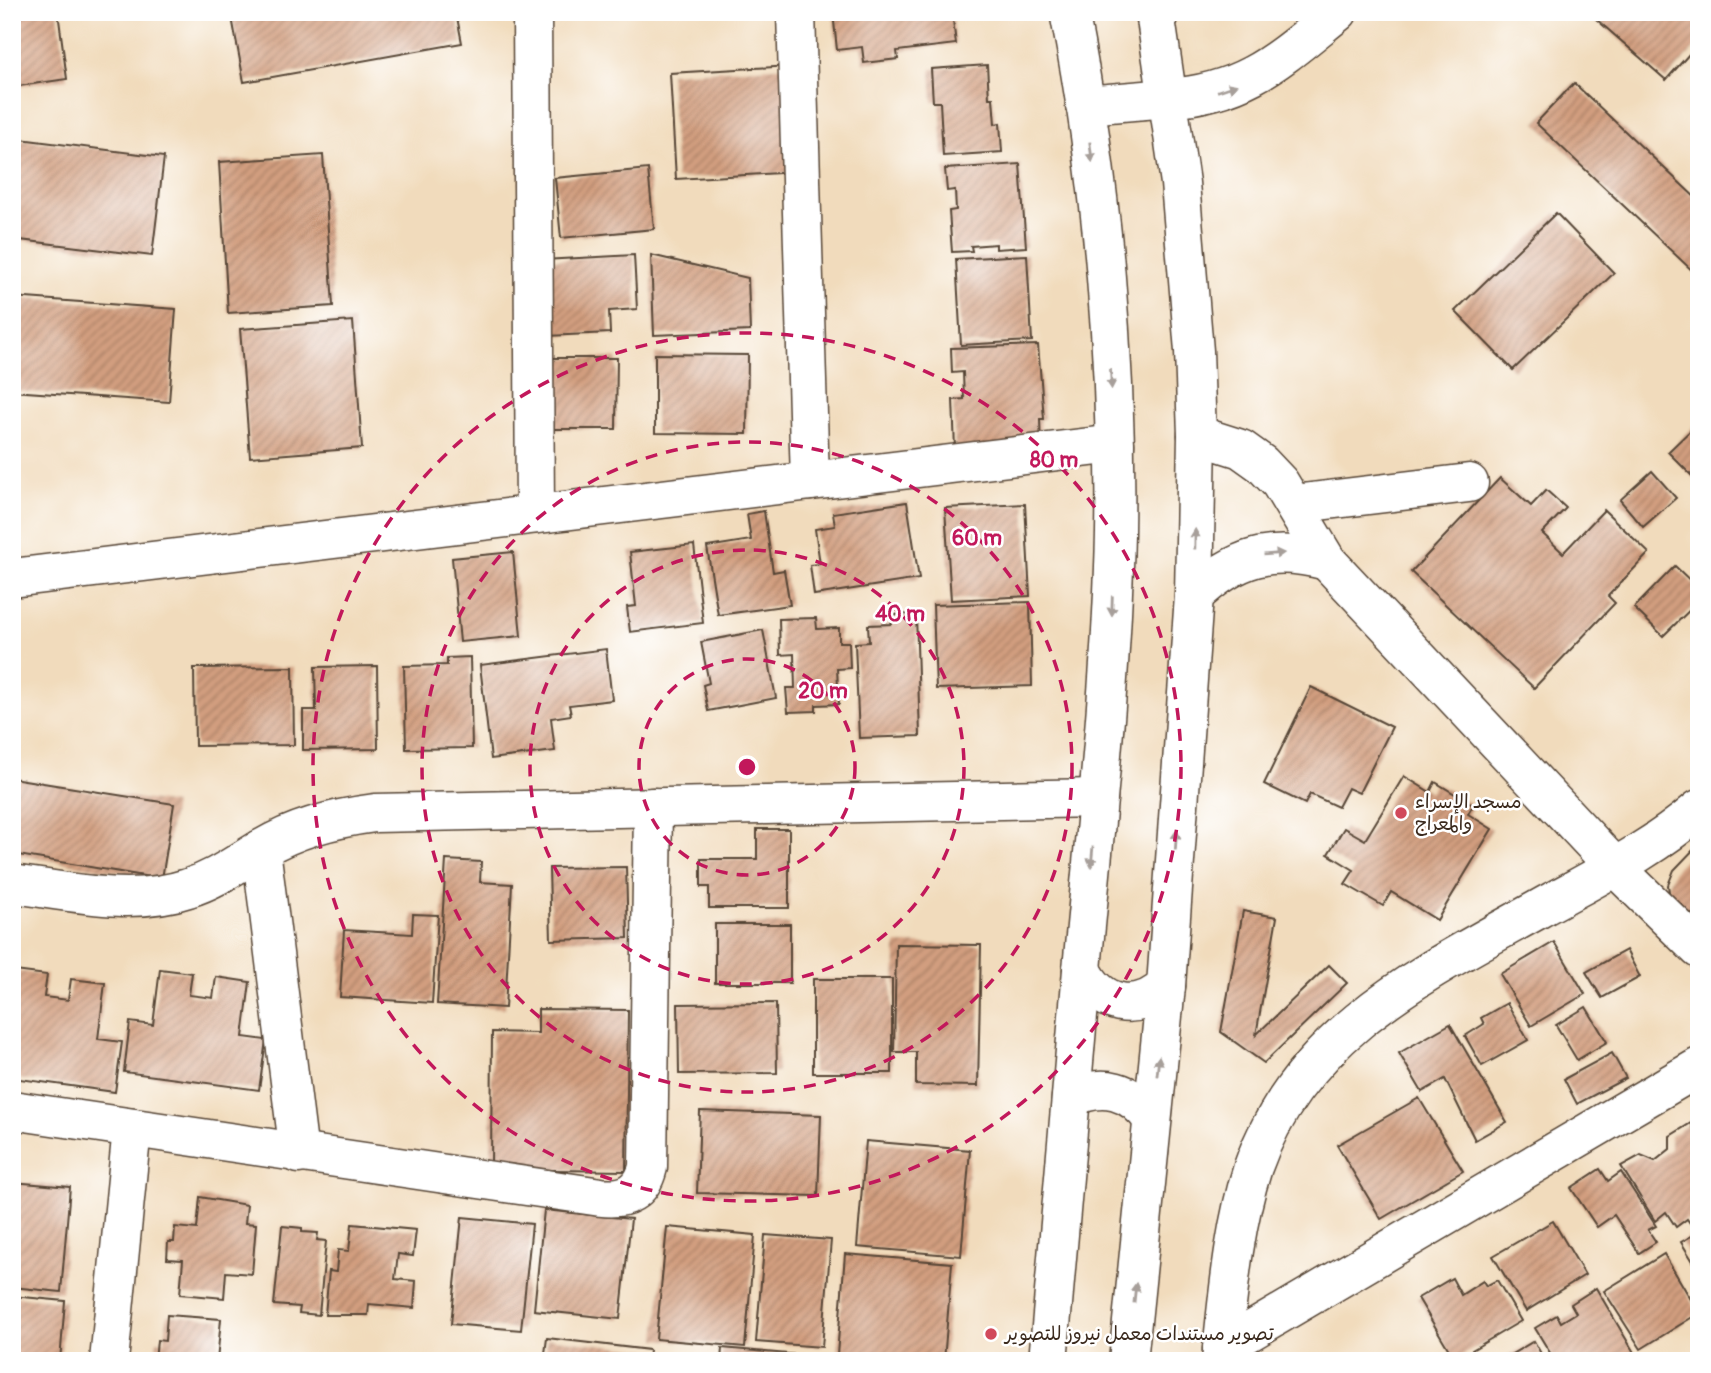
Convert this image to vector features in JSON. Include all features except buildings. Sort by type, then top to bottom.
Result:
[{"type":"main road","points":[[532,12],[535,514]]},
{"type":"main road","points":[[796,12],[810,481]]},
{"type":"main road","points":[[1048,1361],[1112,621],[1115,444],[1108,320],[1085,105],[1069,12]]},
{"type":"main road","points":[[1128,1361],[1166,986],[1194,596],[1197,435],[1194,351],[1180,183],[1155,12]]},
{"type":"main road","points":[[1085,105],[1197,96],[1240,83],[1278,60],[1338,12]]},
{"type":"main road","points":[[1197,435],[1241,449],[1262,464],[1294,504],[1327,561],[1615,867],[1699,949]]},
{"type":"main road","points":[[12,578],[1115,444]]},
{"type":"main road","points":[[1294,504],[1469,483]]},
{"type":"main road","points":[[1194,596],[1233,565],[1255,556],[1279,553],[1327,561]]},
{"type":"main road","points":[[12,884],[127,897],[156,895],[212,880],[261,849],[316,825],[375,813],[1098,797]]},
{"type":"main road","points":[[12,1110],[299,1154],[621,1198],[638,1189],[648,1167],[653,807]]},
{"type":"main road","points":[[1222,1354],[1239,1221],[1254,1166],[1294,1090],[1321,1056],[1348,1028],[1409,981],[1615,867],[1675,830],[1699,809]]},
{"type":"main road","points":[[261,849],[299,1154]]},
{"type":"main road","points":[[1082,970],[1089,983],[1113,1001],[1142,1002],[1166,986]]},
{"type":"main road","points":[[1222,1354],[1699,1066]]},
{"type":"main road","points":[[1071,1098],[1085,1091],[1116,1090],[1143,1106],[1152,1119]]},
{"type":"main road","points":[[109,1361],[132,1128]]},
{"type":"place","name":"مسجد الإسراء والمعراج","points":[[1401,813]]},
{"type":"place","name":"تصوير مستندات معمل نيروز للتصوير","points":[[991,1334]]}]
